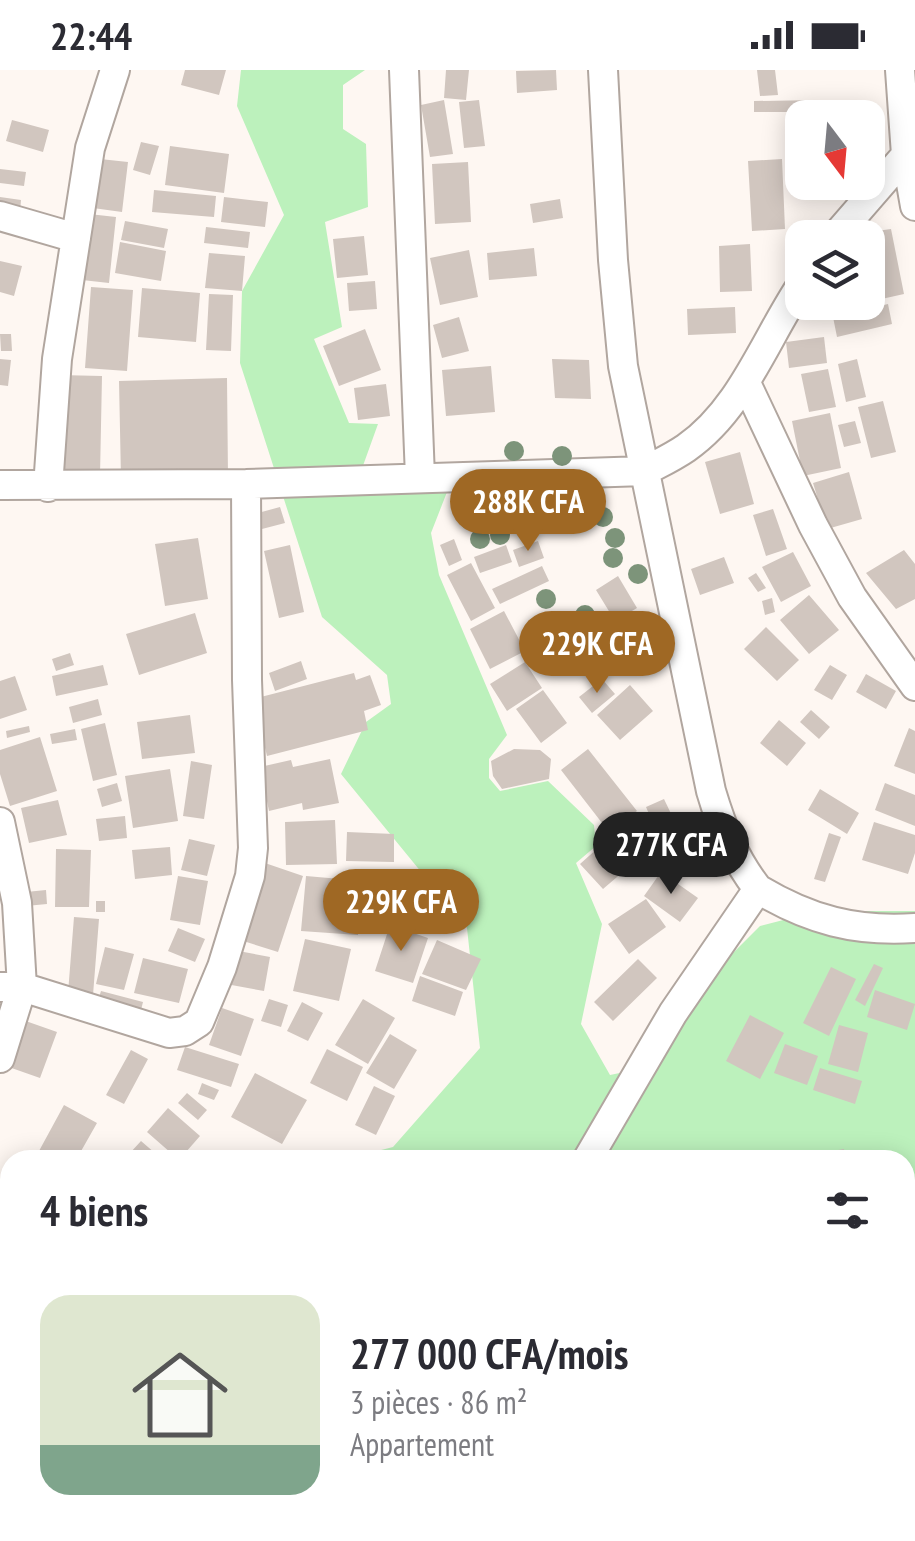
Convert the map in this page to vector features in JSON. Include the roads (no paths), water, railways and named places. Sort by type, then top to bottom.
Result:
[{"type":"street","points":[[48,487],[57,359],[90,148],[115,70]]},
{"type":"street","points":[[404,70],[420,477]]},
{"type":"street","points":[[604,70],[613,260],[623,366],[722,829],[738,863],[758,889],[796,912],[839,924],[886,930],[915,928]]},
{"type":"street","points":[[900,70],[915,206]]},
{"type":"street","points":[[850,220],[910,153]]},
{"type":"street","points":[[0,216],[76,238]]},
{"type":"street","points":[[0,484],[246,484],[644,471],[686,448],[712,426],[746,383],[785,314]]},
{"type":"street","points":[[746,383],[852,597],[915,686]]},
{"type":"street","points":[[11,987],[169,1033],[186,1031],[199,1022],[222,967],[250,876],[253,848],[246,484]]},
{"type":"street","points":[[0,822],[16,903],[11,987],[0,1058]]},
{"type":"street","points":[[594,1150],[672,1013],[758,889]]}]
